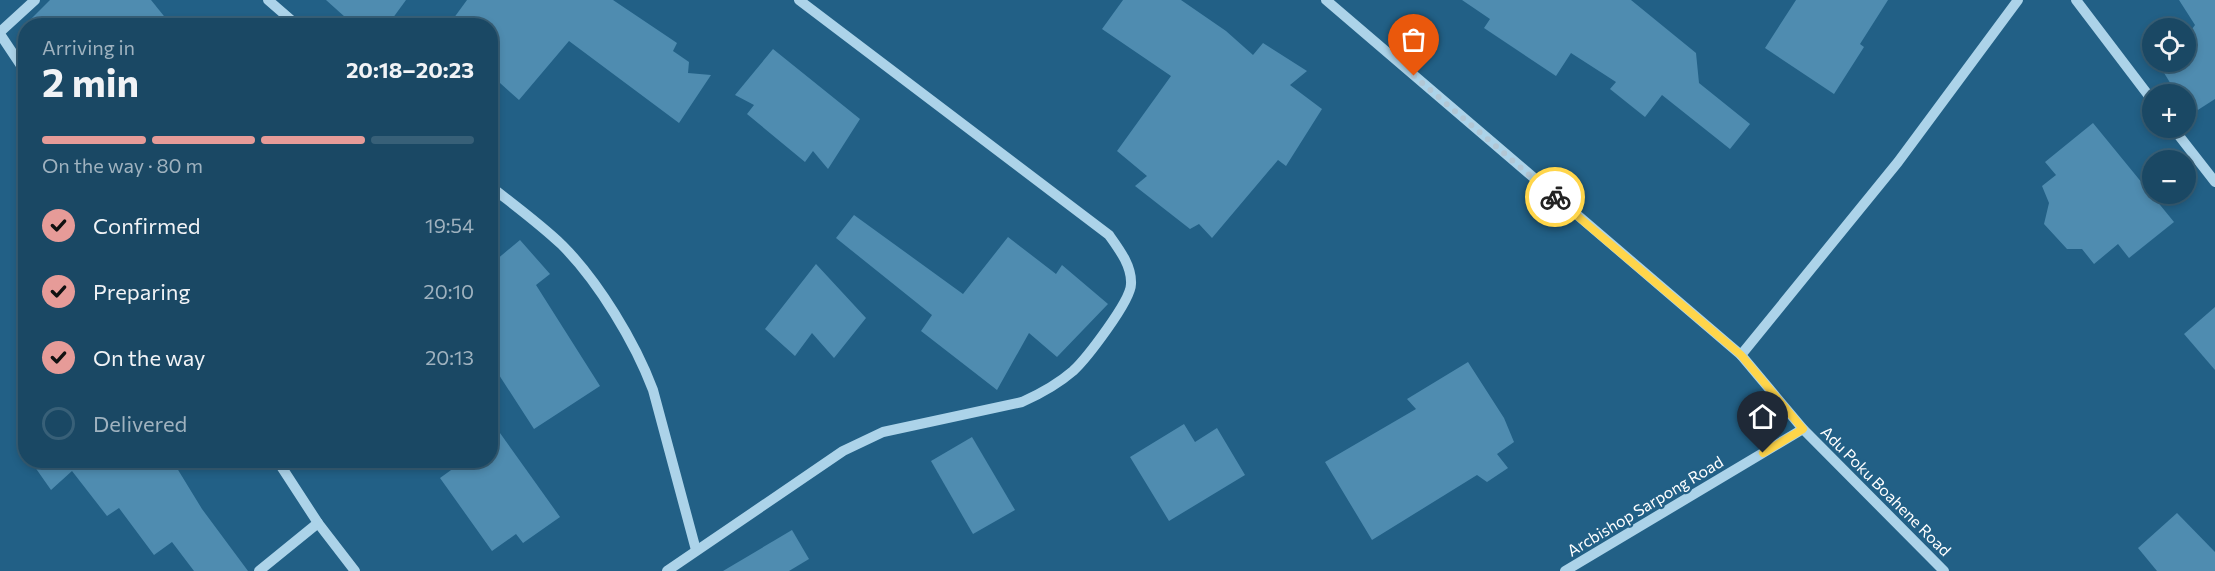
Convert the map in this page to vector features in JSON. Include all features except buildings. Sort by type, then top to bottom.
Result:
[{"type":"street","points":[[18,61],[0,33],[35,0]]},
{"type":"street","points":[[268,0],[289,18]]},
{"type":"street","points":[[667,571],[843,451],[883,432],[1022,402],[1040,394],[1081,363],[1126,300],[1132,285],[1122,254],[1109,235],[799,0]]},
{"type":"street","name":"Adu Poku Boahene Road","points":[[1326,0],[1741,355],[1803,429],[1944,571]]},
{"type":"street","points":[[1741,355],[1898,162],[2018,0]]},
{"type":"street","points":[[2076,0],[2142,87]]},
{"type":"street","points":[[2181,138],[2215,182]]},
{"type":"street","points":[[498,193],[562,246],[595,286],[644,366],[654,390],[696,550]]},
{"type":"street","name":"Arcbishop Sarpong Road","points":[[1565,571],[1803,429]]},
{"type":"street","points":[[282,468],[318,523],[355,571]]},
{"type":"street","points":[[259,571],[318,523]]},
{"type":"way so far","points":[[1414,76],[1555,197]]},
{"type":"route","points":[[1555,197],[1741,355],[1803,429],[1763,453]]}]
